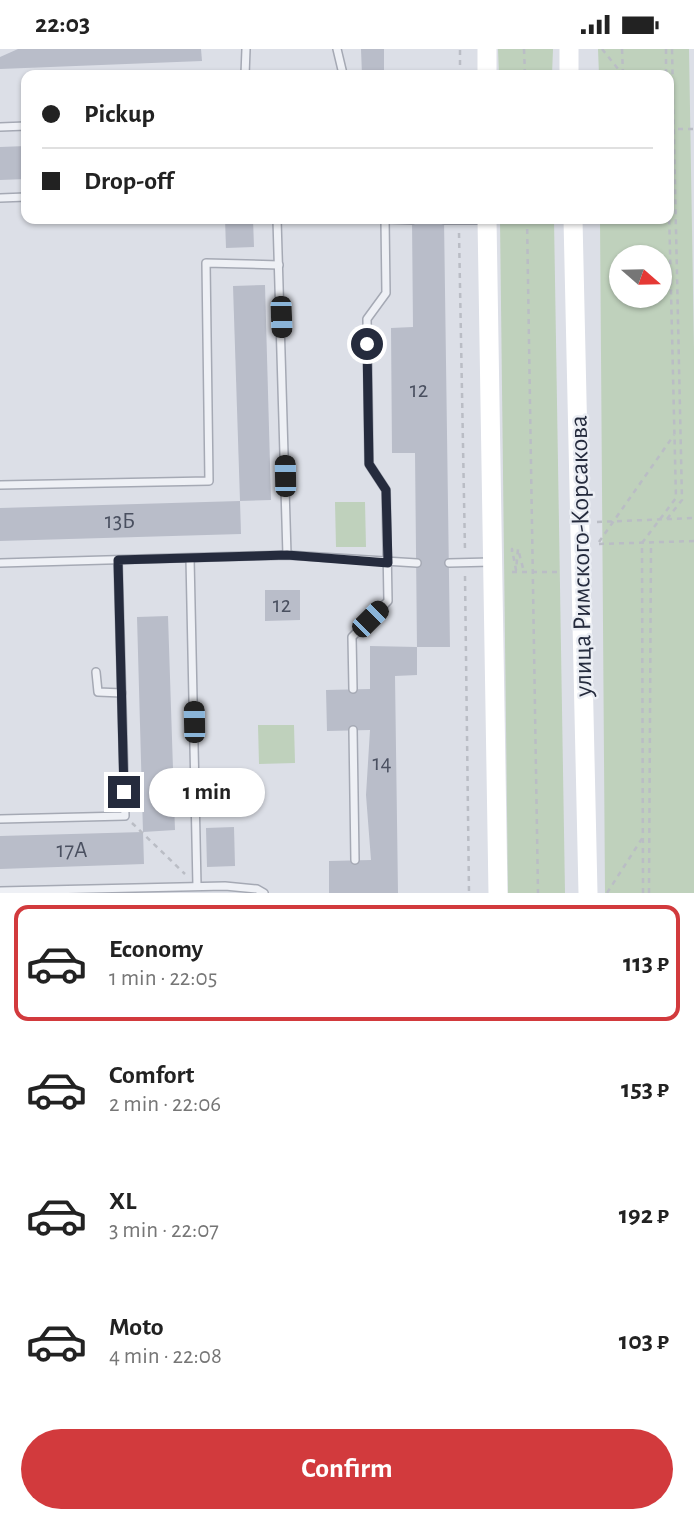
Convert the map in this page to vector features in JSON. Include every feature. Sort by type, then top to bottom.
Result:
[{"type":"street","points":[[487,49],[487,70]]},
{"type":"street","points":[[569,49],[569,70]]},
{"type":"street","points":[[487,224],[504,563],[498,893]]},
{"type":"street","name":"улица Римского-Корсакова","points":[[573,224],[588,893]]},
{"type":"lane","points":[[245,70],[246,49]]},
{"type":"lane","points":[[337,49],[342,70]]},
{"type":"lane","points":[[0,127],[21,126]]},
{"type":"lane","points":[[0,198],[21,197]]},
{"type":"lane","points":[[277,224],[287,555]]},
{"type":"lane","points":[[353,689],[352,637],[388,601],[386,490],[369,464],[367,319],[386,293],[385,224]]},
{"type":"lane","points":[[0,485],[209,481],[206,263],[279,265]]},
{"type":"lane","points":[[0,563],[287,555],[417,563]]},
{"type":"lane","points":[[190,558],[197,886]]},
{"type":"lane","points":[[0,819],[125,816],[118,560]]},
{"type":"lane","points":[[449,563],[504,563]]},
{"type":"lane","points":[[96,672],[98,692],[122,693]]},
{"type":"lane","points":[[353,730],[355,860]]},
{"type":"lane","points":[[0,891],[197,886],[257,889],[264,893]]},
{"type":"path","points":[[460,49],[460,70]]},
{"type":"path","points":[[524,49],[525,70]]},
{"type":"path","points":[[601,49],[619,70]]},
{"type":"path","points":[[622,49],[623,70]]},
{"type":"path","points":[[666,49],[666,70]]},
{"type":"path","points":[[672,49],[673,70]]},
{"type":"path","points":[[667,519],[682,501],[674,129],[694,129]]},
{"type":"path","points":[[527,224],[538,893]]},
{"type":"path","points":[[643,893],[642,543],[676,498],[669,224]]},
{"type":"path","points":[[675,434],[597,544],[694,541]]},
{"type":"path","points":[[597,522],[694,518]]},
{"type":"path","points":[[649,893],[650,543]]},
{"type":"path","points":[[524,572],[519,549],[516,569],[512,549],[504,563],[524,572],[559,572]]},
{"type":"path","points":[[125,816],[197,886]]},
{"type":"path","points":[[607,893],[643,837]]},
{"type":"green space","points":[[498,49],[553,49],[552,70],[499,70]]},
{"type":"green space","points":[[598,49],[689,49],[694,350],[694,893],[605,893],[600,224],[674,224],[674,70],[599,70]]},
{"type":"green space","points":[[500,224],[554,224],[565,893],[508,893]]},
{"type":"green space","points":[[335,502],[365,502],[366,547],[336,547]]},
{"type":"green space","points":[[258,725],[294,725],[295,763],[259,764]]},
{"type":"building","points":[[18,49],[201,49],[202,61],[0,69],[0,57]]},
{"type":"building","points":[[361,49],[384,49],[384,70],[362,70]]},
{"type":"building","points":[[21,146],[21,179],[0,180],[0,147]]},
{"type":"building","points":[[225,224],[253,224],[254,247],[226,248]]},
{"type":"building","points":[[412,224],[444,224],[450,647],[417,647],[415,453],[392,453],[391,328],[413,327]]},
{"type":"building","points":[[265,285],[271,500],[240,501],[233,286]]},
{"type":"building","points":[[240,501],[241,534],[0,541],[0,508]]},
{"type":"building","points":[[265,590],[300,590],[300,620],[265,621]]},
{"type":"building","points":[[168,616],[175,830],[143,832],[137,617]]},
{"type":"building","points":[[370,646],[417,647],[417,675],[395,676],[398,893],[329,893],[329,861],[371,860],[366,795],[370,730],[327,731],[326,690],[370,689]]},
{"type":"building","points":[[234,827],[235,866],[207,867],[206,828]]},
{"type":"building","points":[[143,832],[144,864],[0,869],[0,836]]},
{"type":"route","points":[[124,792],[118,560],[287,555],[388,563],[386,490],[369,464],[367,344]]}]
